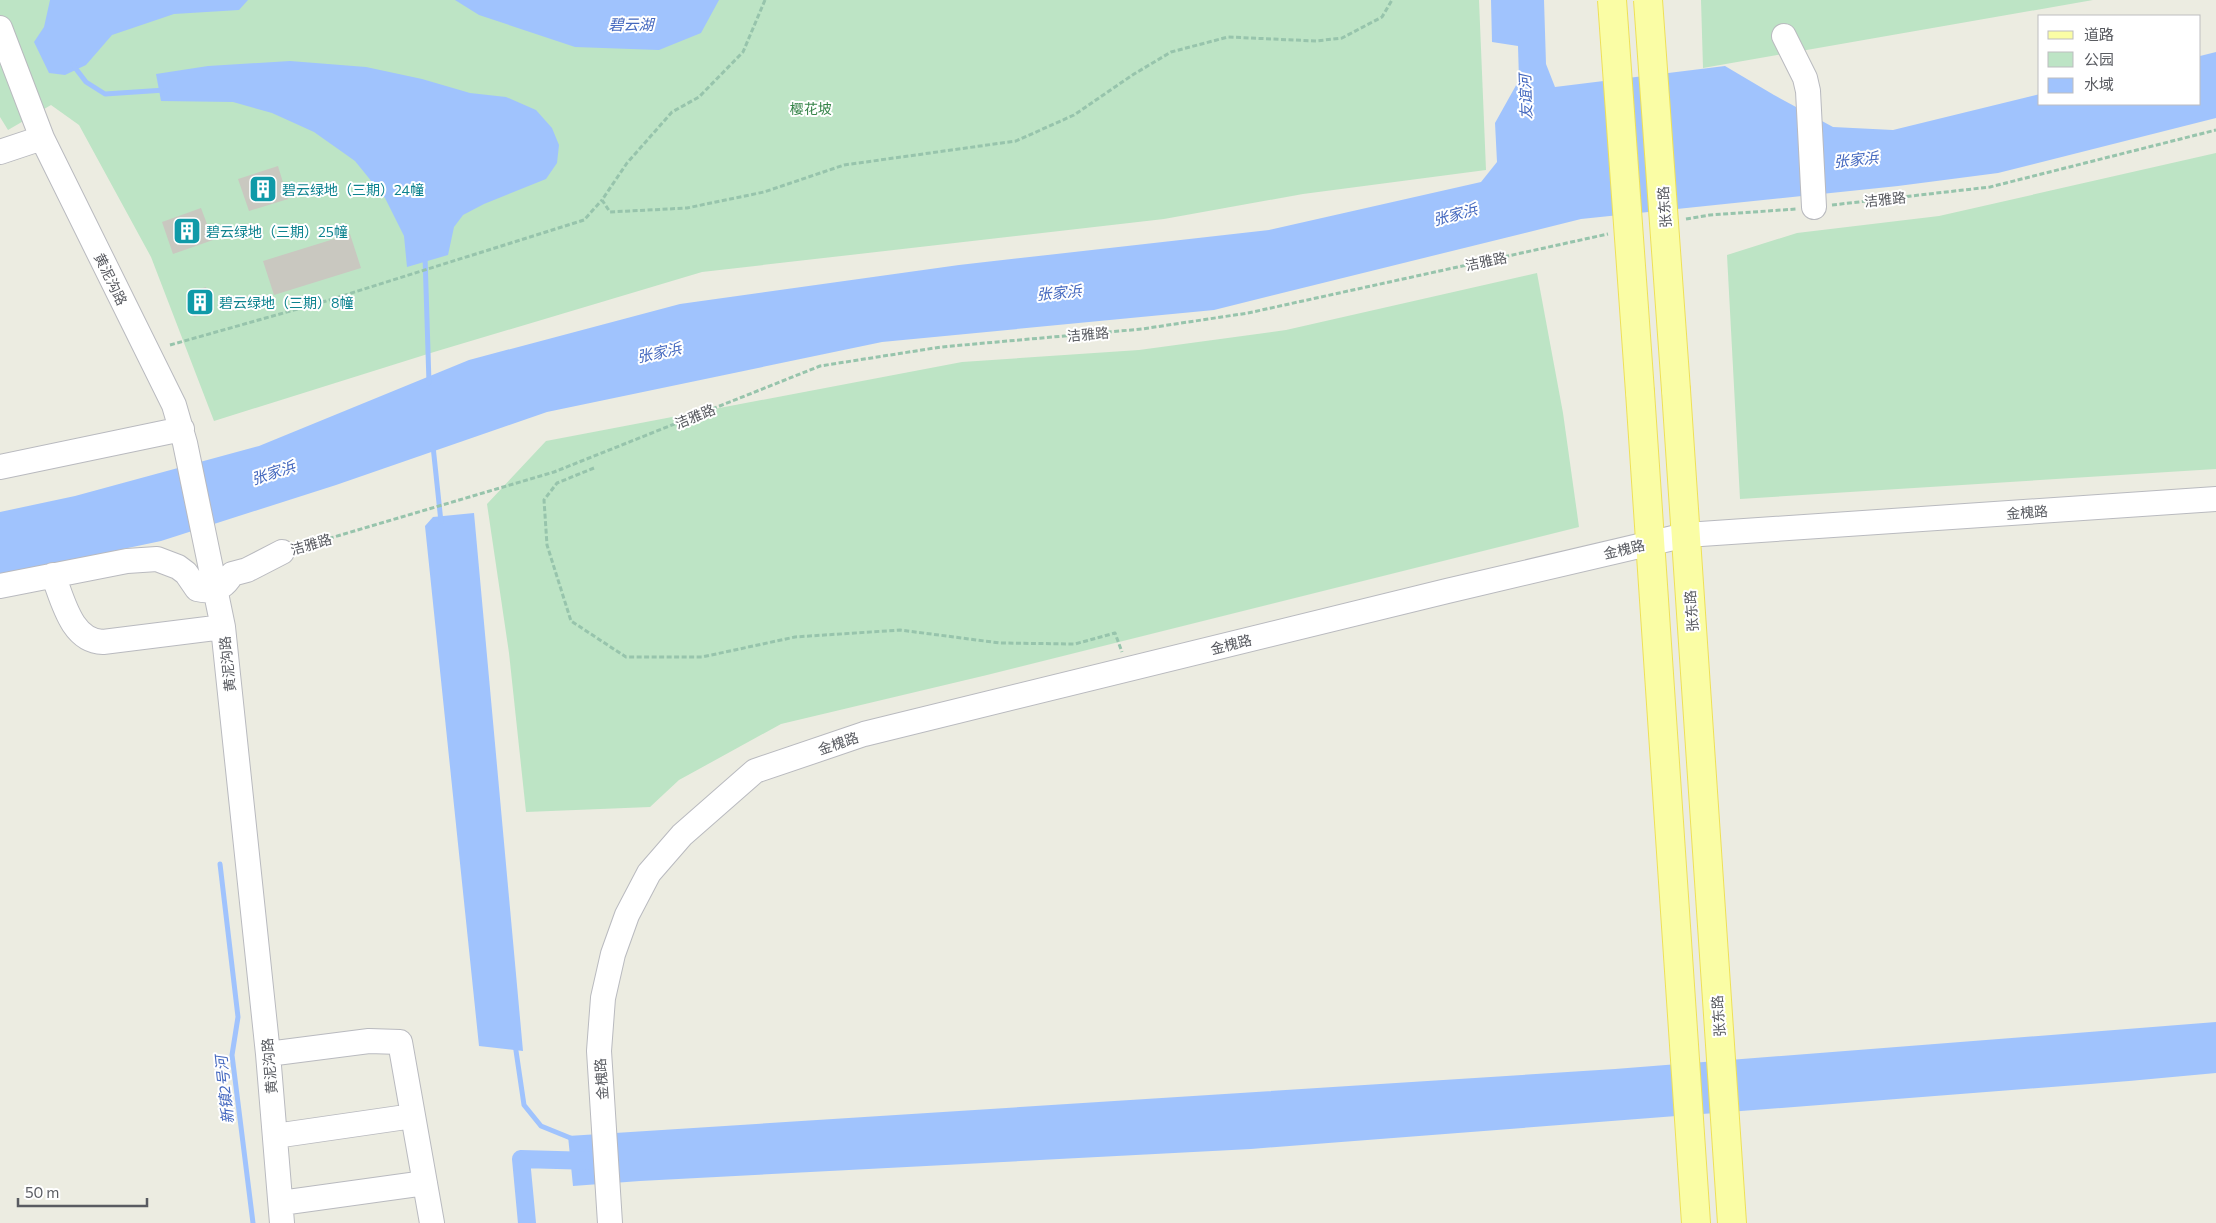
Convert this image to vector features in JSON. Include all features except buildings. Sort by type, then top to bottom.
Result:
[{"type":"main road","points":[[1612,0],[1695,1215]]},
{"type":"main road","name":"张东路","points":[[1648,0],[1732,1214]]},
{"type":"street","name":"黄泥沟路","points":[[0,28],[42,138],[174,405],[182,429],[223,627],[268,1054],[281,1213]]},
{"type":"street","points":[[1784,36],[1805,78],[1808,91],[1814,201]]},
{"type":"street","points":[[0,152],[42,138]]},
{"type":"street","points":[[0,467],[182,429]]},
{"type":"street","name":"金槐路","points":[[610,1223],[599,1051],[603,998],[612,954],[627,915],[650,873],[682,835],[755,771],[864,734],[1686,535],[2216,499]]},
{"type":"street","name":"洁雅路","points":[[216,589],[226,584],[232,574],[247,570],[282,552]]},
{"type":"street","points":[[0,586],[127,561],[157,559],[178,567],[186,574],[196,589],[205,591],[216,589]]},
{"type":"street","points":[[54,575],[76,628],[93,642],[223,627]]},
{"type":"street","points":[[268,1054],[369,1041],[400,1042],[432,1223]]},
{"type":"street","points":[[275,1136],[413,1116]]},
{"type":"street","points":[[281,1213],[425,1183]]},
{"type":"path","points":[[170,345],[391,280],[584,220],[602,200],[627,163],[672,112],[699,97],[743,52],[765,0]]},
{"type":"path","points":[[602,200],[610,212],[687,208],[764,192],[844,165],[1016,141],[1074,115],[1134,74],[1171,52],[1228,37],[1316,41],[1342,38],[1382,17],[1392,0]]},
{"type":"path","name":"洁雅路","points":[[1681,220],[1814,201],[1990,187],[2216,130]]},
{"type":"path","name":"洁雅路","points":[[282,552],[554,472],[820,366],[941,347],[1142,330],[1195,323],[1614,232]]},
{"type":"path","points":[[594,468],[557,484],[544,500],[547,545],[571,621],[626,657],[702,656],[795,637],[900,630],[1000,642],[1075,644],[1115,633],[1128,670]]},
{"type":"green space","name":"樱花坡","points":[[0,0],[1479,0],[1486,170],[1303,194],[1164,219],[702,272],[434,352],[214,421],[151,257],[79,125],[51,105],[8,130],[0,117]]},
{"type":"green space","points":[[1701,0],[2093,0],[1703,68]]},
{"type":"green space","points":[[2216,153],[2216,469],[1740,499],[1727,255],[1797,233],[1939,216]]},
{"type":"green space","points":[[1537,273],[1563,413],[1579,527],[987,675],[781,724],[679,780],[650,807],[526,812],[509,653],[487,504],[546,441],[962,362],[1139,350],[1286,330]]},
{"type":"water","points":[[50,0],[248,0],[239,10],[174,14],[112,35],[86,65],[65,75],[49,73],[34,42],[44,27]]},
{"type":"water","name":"碧云湖","points":[[455,0],[719,0],[701,33],[659,50],[575,47],[479,15]]},
{"type":"water","points":[[1491,0],[1544,0],[1546,64],[1555,87],[1725,66],[1833,127],[1893,130],[2038,94],[2038,105],[2201,105],[2201,56],[2216,52],[2216,118],[1998,173],[1898,186],[1581,219],[1214,310],[882,342],[547,412],[336,485],[161,541],[0,575],[0,512],[75,496],[259,446],[469,360],[680,304],[959,265],[1269,230],[1481,182],[1497,162],[1495,123],[1519,80],[1518,46],[1492,42]]},
{"type":"water","points":[[290,61],[366,67],[422,79],[470,93],[506,97],[536,110],[552,128],[559,145],[557,163],[546,179],[484,204],[463,215],[454,227],[448,255],[407,267],[404,236],[385,198],[355,161],[314,132],[272,113],[233,102],[161,101],[156,74],[208,66]]},
{"type":"water","points":[[474,513],[523,1051],[479,1046],[425,526],[433,517]]},
{"type":"water","points":[[2216,1022],[2216,1073],[1251,1149],[573,1186],[568,1136],[1615,1069]]},
{"type":"waterway","points":[[73,65],[86,82],[105,94],[165,90]]},
{"type":"waterway","points":[[425,256],[429,383]]},
{"type":"waterway","points":[[433,446],[441,522]]},
{"type":"waterway","name":"新镇2号河","points":[[220,864],[238,1017],[232,1055],[253,1223]]},
{"type":"waterway","points":[[515,1044],[524,1105],[541,1126],[573,1139]]},
{"type":"waterway","points":[[527,1223],[521,1159],[593,1161]]},
{"type":"place","name":"碧云绿地（三期）24幢","points":[[263,189]]},
{"type":"place","name":"碧云绿地（三期）25幢","points":[[187,231]]},
{"type":"place","name":"碧云绿地（三期）8幢","points":[[200,302]]},
{"type":"water label","name":"友谊河","points":[[1525,97]]},
{"type":"water label","name":"张家浜","points":[[1856,159]]},
{"type":"water label","name":"张家浜","points":[[1455,214]]},
{"type":"water label","name":"张家浜","points":[[1059,292]]},
{"type":"water label","name":"张家浜","points":[[659,352]]},
{"type":"water label","name":"张家浜","points":[[273,472]]}]
